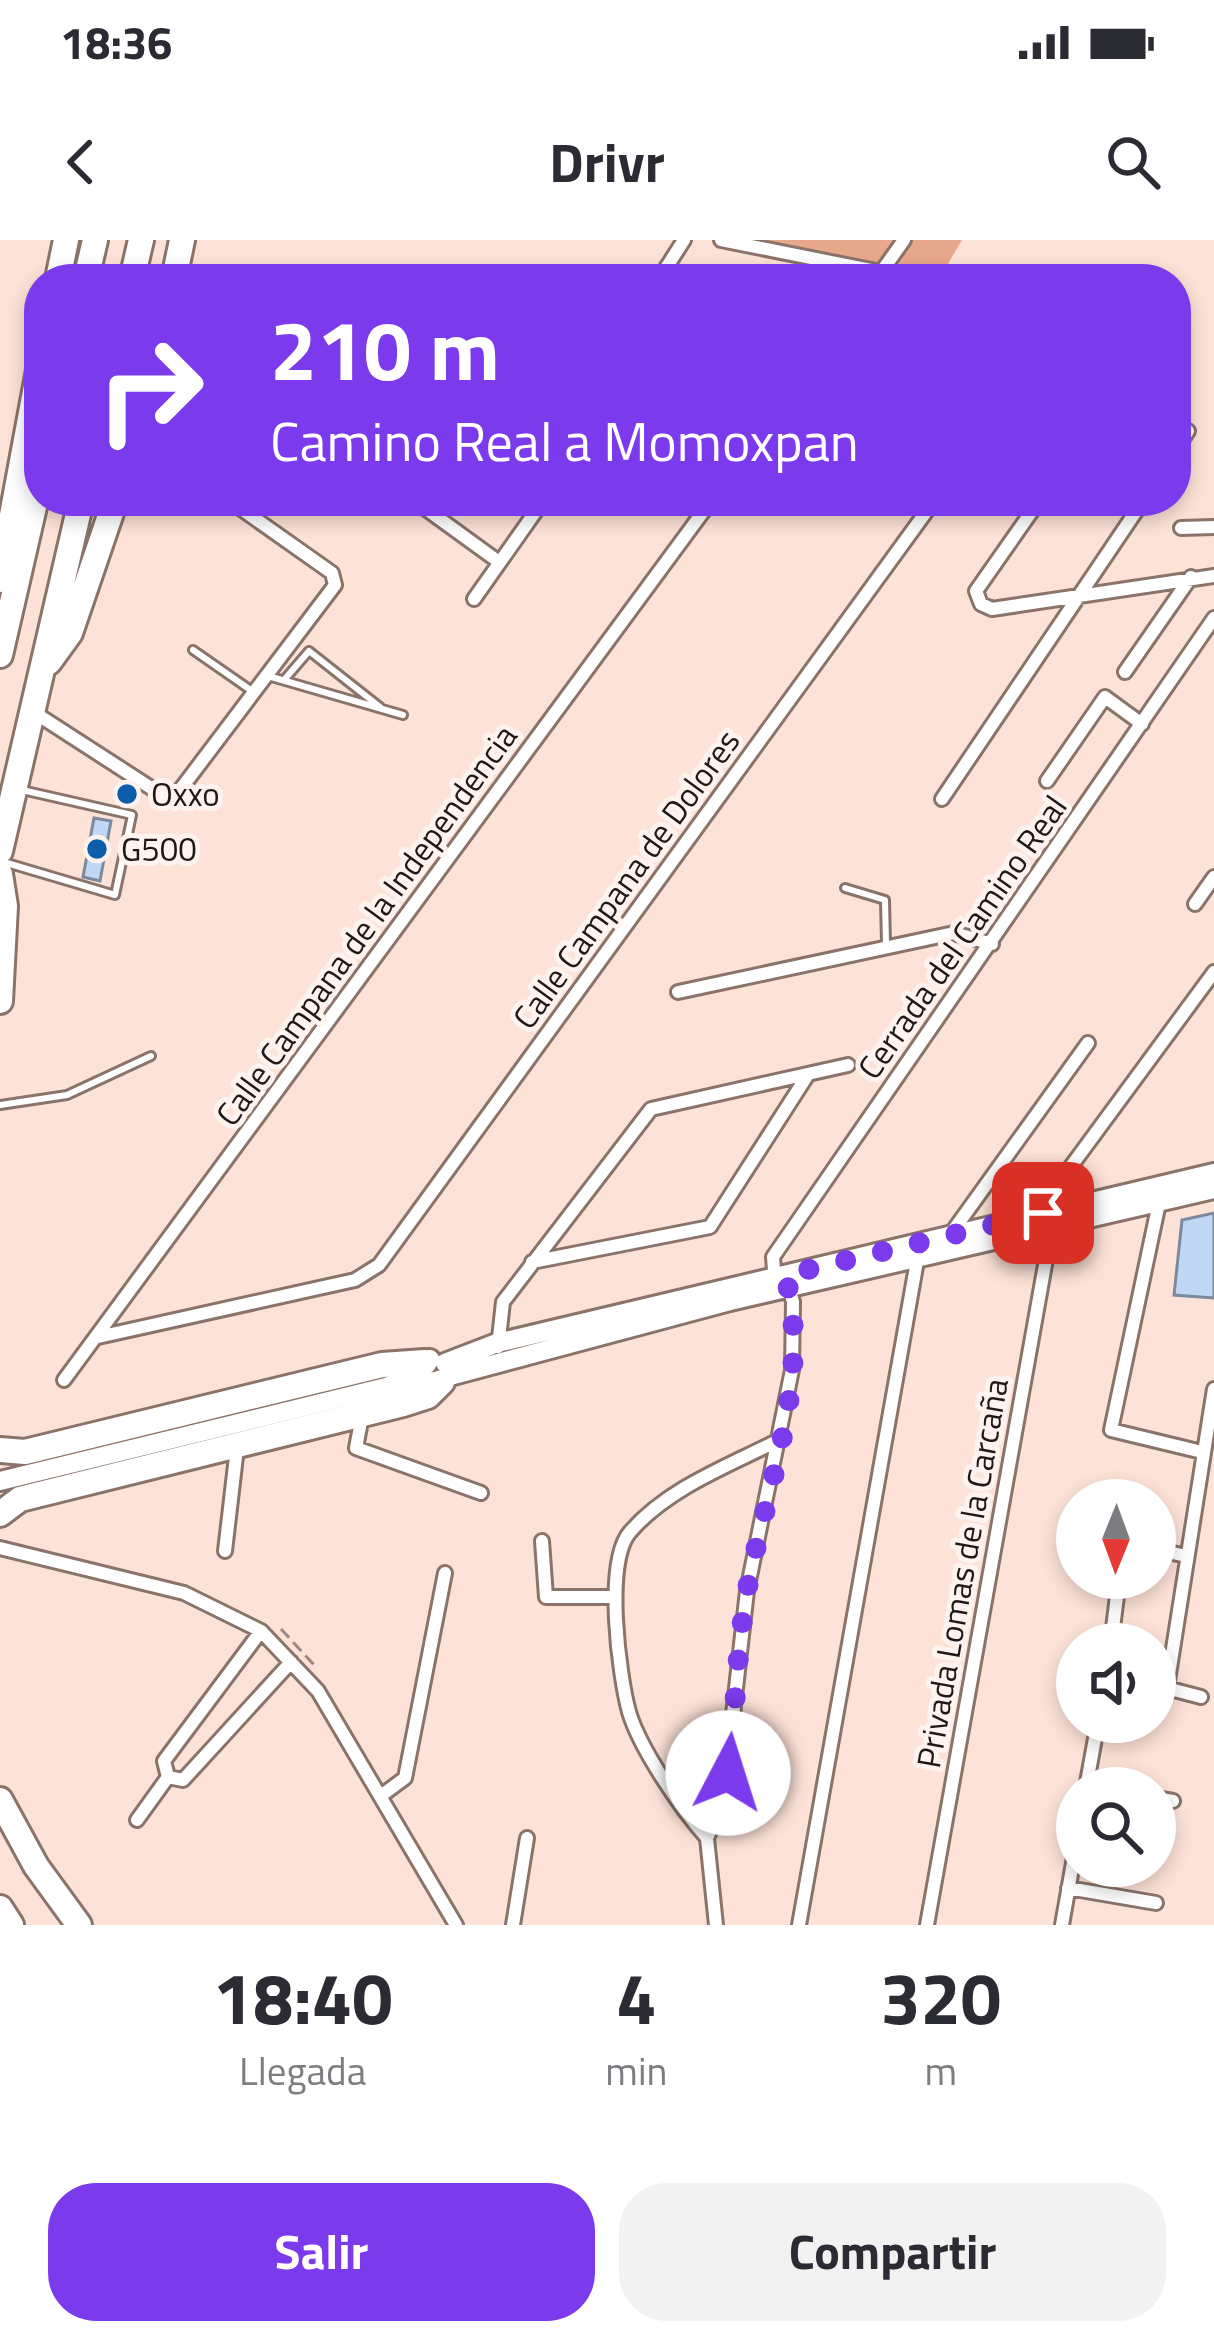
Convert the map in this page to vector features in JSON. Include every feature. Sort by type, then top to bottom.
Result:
[{"type":"highway","points":[[0,580],[24,451]]},
{"type":"highway","points":[[0,656],[32,516]]},
{"type":"highway","points":[[0,851],[78,516]]},
{"type":"highway","points":[[41,674],[70,633],[111,516]]},
{"type":"highway","points":[[0,874],[5,925],[0,1001]]},
{"type":"highway","points":[[0,1450],[25,1452],[382,1365],[439,1371],[428,1396],[359,1423],[20,1499],[0,1514]]},
{"type":"highway","points":[[0,1799],[36,1866],[79,1925]]},
{"type":"street","points":[[721,240],[826,264]]},
{"type":"street","points":[[32,711],[172,799],[335,579],[250,516]]},
{"type":"street","points":[[437,516],[500,562]]},
{"type":"street","points":[[474,599],[532,516]]},
{"type":"street","name":"Calle Campana de la Independencia","points":[[64,1380],[700,516]]},
{"type":"street","name":"Calle Campana de Dolores","points":[[98,1336],[355,1280],[379,1265],[923,516]]},
{"type":"street","points":[[1028,516],[987,571],[976,598],[992,608],[1214,575]]},
{"type":"street","points":[[942,799],[1133,516]]},
{"type":"street","points":[[1181,528],[1214,527]]},
{"type":"street","points":[[1124,672],[1191,577]]},
{"type":"street","name":"Cerrada del Camino Real","points":[[781,1283],[773,1257],[1214,618]]},
{"type":"street","points":[[1047,781],[1105,697],[1142,724]]},
{"type":"street","points":[[1195,904],[1214,877]]},
{"type":"street","points":[[678,992],[954,933],[992,944]]},
{"type":"street","points":[[1045,1222],[1047,1199],[1214,972]]},
{"type":"street","points":[[950,1235],[1088,1043]]},
{"type":"street","points":[[499,1352],[502,1302],[651,1109],[848,1065]]},
{"type":"street","points":[[532,1262],[710,1227],[807,1076]]},
{"type":"street","points":[[781,1283],[917,1261],[1214,1173]]},
{"type":"street","points":[[0,1481],[386,1387],[499,1352],[781,1283],[950,1235],[1214,1190]]},
{"type":"street","points":[[1159,1203],[1111,1430],[1202,1452]]},
{"type":"street","name":"Privada Lomas de la Carcaña","points":[[927,1925],[1048,1249],[1045,1222]]},
{"type":"street","points":[[799,1925],[917,1261]]},
{"type":"street","points":[[716,1925],[707,1838],[723,1803],[734,1676],[792,1370],[781,1283]]},
{"type":"street","points":[[1173,1623],[1214,1389]]},
{"type":"street","points":[[359,1423],[356,1448],[481,1493]]},
{"type":"street","points":[[707,1838],[689,1818],[630,1714],[614,1597],[626,1535],[672,1495],[779,1440]]},
{"type":"street","points":[[225,1550],[237,1448]]},
{"type":"street","points":[[542,1541],[546,1597],[614,1597]]},
{"type":"street","points":[[0,1548],[184,1593],[261,1631],[318,1691],[456,1925]]},
{"type":"street","points":[[1176,1554],[1186,1556]]},
{"type":"street","points":[[382,1795],[404,1778],[445,1573]]},
{"type":"street","points":[[168,1777],[164,1762],[261,1631]]},
{"type":"street","points":[[168,1777],[184,1780],[291,1662]]},
{"type":"street","points":[[1176,1690],[1201,1697]]},
{"type":"street","points":[[137,1820],[168,1777]]},
{"type":"street","points":[[513,1925],[527,1838]]},
{"type":"street","points":[[1062,1925],[1068,1888],[1156,1904]]},
{"type":"lane","points":[[193,650],[252,692]]},
{"type":"lane","points":[[284,680],[309,651],[383,709]]},
{"type":"lane","points":[[265,675],[403,715]]},
{"type":"lane","points":[[0,861],[115,895],[132,815],[14,788]]},
{"type":"lane","points":[[845,888],[885,900],[886,948]]},
{"type":"lane","points":[[0,1105],[67,1095],[151,1056]]},
{"type":"shaded area","points":[[766,240],[962,240],[948,264],[819,264]]},
{"type":"building","name":"G500","points":[[94,818],[111,821],[100,881],[83,877]]},
{"type":"building","points":[[1214,1213],[1214,1298],[1174,1295],[1182,1220]]},
{"type":"place","name":"Oxxo","points":[[127,794]]},
{"type":"place","name":"G500","points":[[97,849]]},
{"type":"route","points":[[728,1773],[734,1676],[747,1591],[792,1370],[793,1302],[785,1275],[1043,1213]]}]
